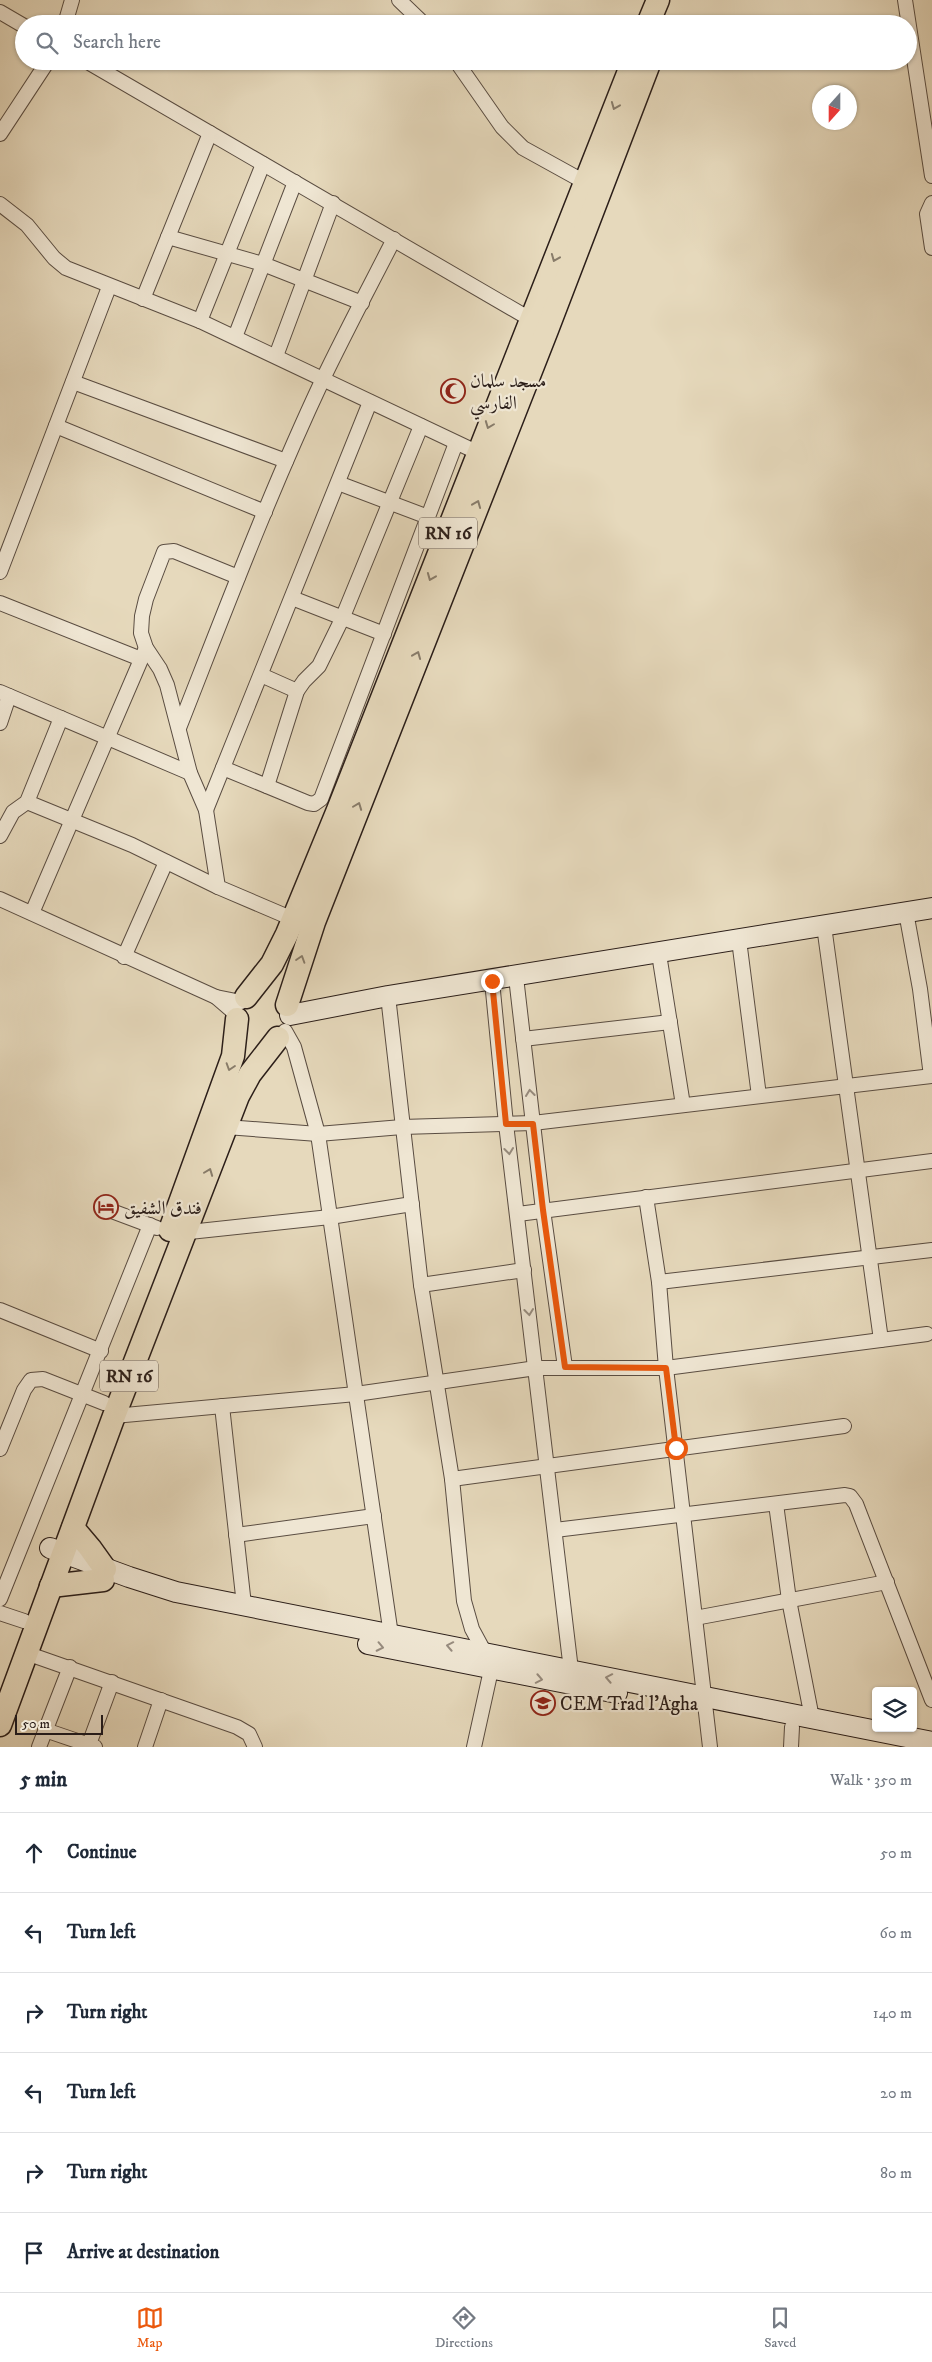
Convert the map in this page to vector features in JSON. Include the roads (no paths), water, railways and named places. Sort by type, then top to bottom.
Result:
[{"type":"main road","points":[[652,15],[658,0]]},
{"type":"main road","points":[[667,15],[673,0]]},
{"type":"main road","name":"RN 16","points":[[168,1231],[226,1128],[238,1096],[250,1074],[285,1022],[314,922],[486,457],[592,186],[630,70]]},
{"type":"main road","name":"RN 16","points":[[0,1725],[51,1586],[55,1556],[73,1528],[109,1409],[168,1231],[233,1056],[240,1008],[272,964],[293,919],[362,721],[486,457],[530,319],[646,70]]},
{"type":"main road","points":[[256,991],[274,992],[282,998],[285,1022],[270,1041],[253,1040],[245,1035],[240,1008],[256,991]]},
{"type":"main road","name":"RN 16","points":[[0,1687],[24,1621],[55,1556],[109,1409]]},
{"type":"main road","points":[[51,1586],[104,1574],[85,1541],[73,1528]]},
{"type":"street","points":[[68,15],[72,0]]},
{"type":"street","points":[[399,0],[415,15]]},
{"type":"street","points":[[905,0],[908,15]]},
{"type":"street","points":[[0,12],[15,21]]},
{"type":"street","points":[[917,65],[928,124],[932,176]]},
{"type":"street","points":[[0,134],[42,70]]},
{"type":"street","points":[[102,70],[530,319]]},
{"type":"street","points":[[462,70],[502,127],[523,148],[592,186]]},
{"type":"street","points":[[143,299],[210,133]]},
{"type":"street","points":[[200,321],[263,164]]},
{"type":"street","points":[[235,337],[295,182]]},
{"type":"street","points":[[276,356],[333,203]]},
{"type":"street","points":[[932,203],[927,214],[932,248]]},
{"type":"street","points":[[2,211],[27,225],[54,258],[66,268],[200,321],[486,457]]},
{"type":"street","points":[[168,237],[263,264],[362,303]]},
{"type":"street","points":[[179,728],[286,461],[323,379],[394,239]]},
{"type":"street","points":[[0,572],[110,286]]},
{"type":"street","points":[[73,382],[286,461]]},
{"type":"street","points":[[206,810],[370,402]]},
{"type":"street","points":[[56,426],[265,512]]},
{"type":"street","points":[[267,786],[297,691],[319,666],[342,619],[421,426]]},
{"type":"street","points":[[223,768],[308,803],[314,804],[318,802],[362,721],[384,634],[456,442]]},
{"type":"street","points":[[338,483],[428,517]]},
{"type":"street","points":[[32,914],[143,653],[142,616],[146,599],[164,552],[174,551],[238,577]]},
{"type":"street","points":[[292,598],[384,634]]},
{"type":"street","points":[[0,603],[143,653],[160,669],[167,684],[190,773],[206,810],[218,887]]},
{"type":"street","points":[[261,675],[297,691]]},
{"type":"street","points":[[0,723],[5,694],[190,773]]},
{"type":"street","points":[[0,836],[13,812],[27,802],[61,718]]},
{"type":"street","points":[[27,802],[73,820],[218,887],[293,919]]},
{"type":"street","points":[[124,957],[166,862]]},
{"type":"street","points":[[0,899],[124,957],[240,1008]]},
{"type":"street","points":[[391,1635],[318,1134],[294,1047],[285,1022],[388,996],[492,981],[932,908]]},
{"type":"street","points":[[226,1128],[318,1134],[402,1127],[533,1124],[932,1076],[926,989],[906,912]]},
{"type":"street","points":[[824,926],[881,1340]]},
{"type":"street","points":[[739,940],[759,1096]]},
{"type":"street","points":[[658,954],[683,1106]]},
{"type":"street","points":[[516,977],[543,1210],[565,1367]]},
{"type":"street","points":[[492,981],[506,1124],[572,1670]]},
{"type":"street","points":[[388,996],[421,1285],[452,1479],[464,1601],[472,1629],[488,1662],[474,1747]]},
{"type":"street","points":[[523,1039],[670,1022]]},
{"type":"street","points":[[518,1214],[932,1161]]},
{"type":"street","points":[[646,1197],[659,1282],[666,1368],[710,1747]]},
{"type":"street","points":[[109,1210],[168,1231],[330,1217],[412,1204]]},
{"type":"street","points":[[0,1599],[101,1351],[168,1231]]},
{"type":"street","points":[[659,1282],[932,1250]]},
{"type":"street","points":[[421,1285],[524,1270]]},
{"type":"street","points":[[0,1310],[101,1351]]},
{"type":"street","points":[[0,1449],[24,1390],[31,1380],[43,1379],[84,1394],[109,1409],[222,1406],[356,1394],[536,1368],[666,1368],[927,1334]]},
{"type":"street","points":[[222,1406],[244,1605]]},
{"type":"street","points":[[452,1479],[844,1426]]},
{"type":"street","points":[[555,1530],[845,1494],[850,1496],[856,1504],[932,1700]]},
{"type":"street","points":[[776,1504],[789,1600],[812,1718]]},
{"type":"street","points":[[236,1535],[374,1516]]},
{"type":"street","points":[[55,1556],[104,1574],[166,1601],[204,1611],[488,1662],[705,1704],[812,1718],[932,1742]]},
{"type":"street","points":[[104,1574],[176,1592],[391,1635],[488,1662],[572,1670],[705,1704],[792,1737],[888,1747]]},
{"type":"street","points":[[695,1618],[887,1582]]},
{"type":"street","points":[[0,1613],[24,1621]]},
{"type":"street","points":[[26,1653],[237,1727],[249,1734],[255,1747]]},
{"type":"street","points":[[39,1747],[70,1667]]},
{"type":"street","points":[[46,1730],[90,1746],[112,1682]]},
{"type":"street","points":[[145,1747],[161,1700]]},
{"type":"place","name":"مسجد سلمان الفارسي","points":[[453,391]]},
{"type":"place","name":"فندق الشفيق","points":[[106,1207]]},
{"type":"place","name":"CEM Trad l'Agha","points":[[543,1703]]}]
